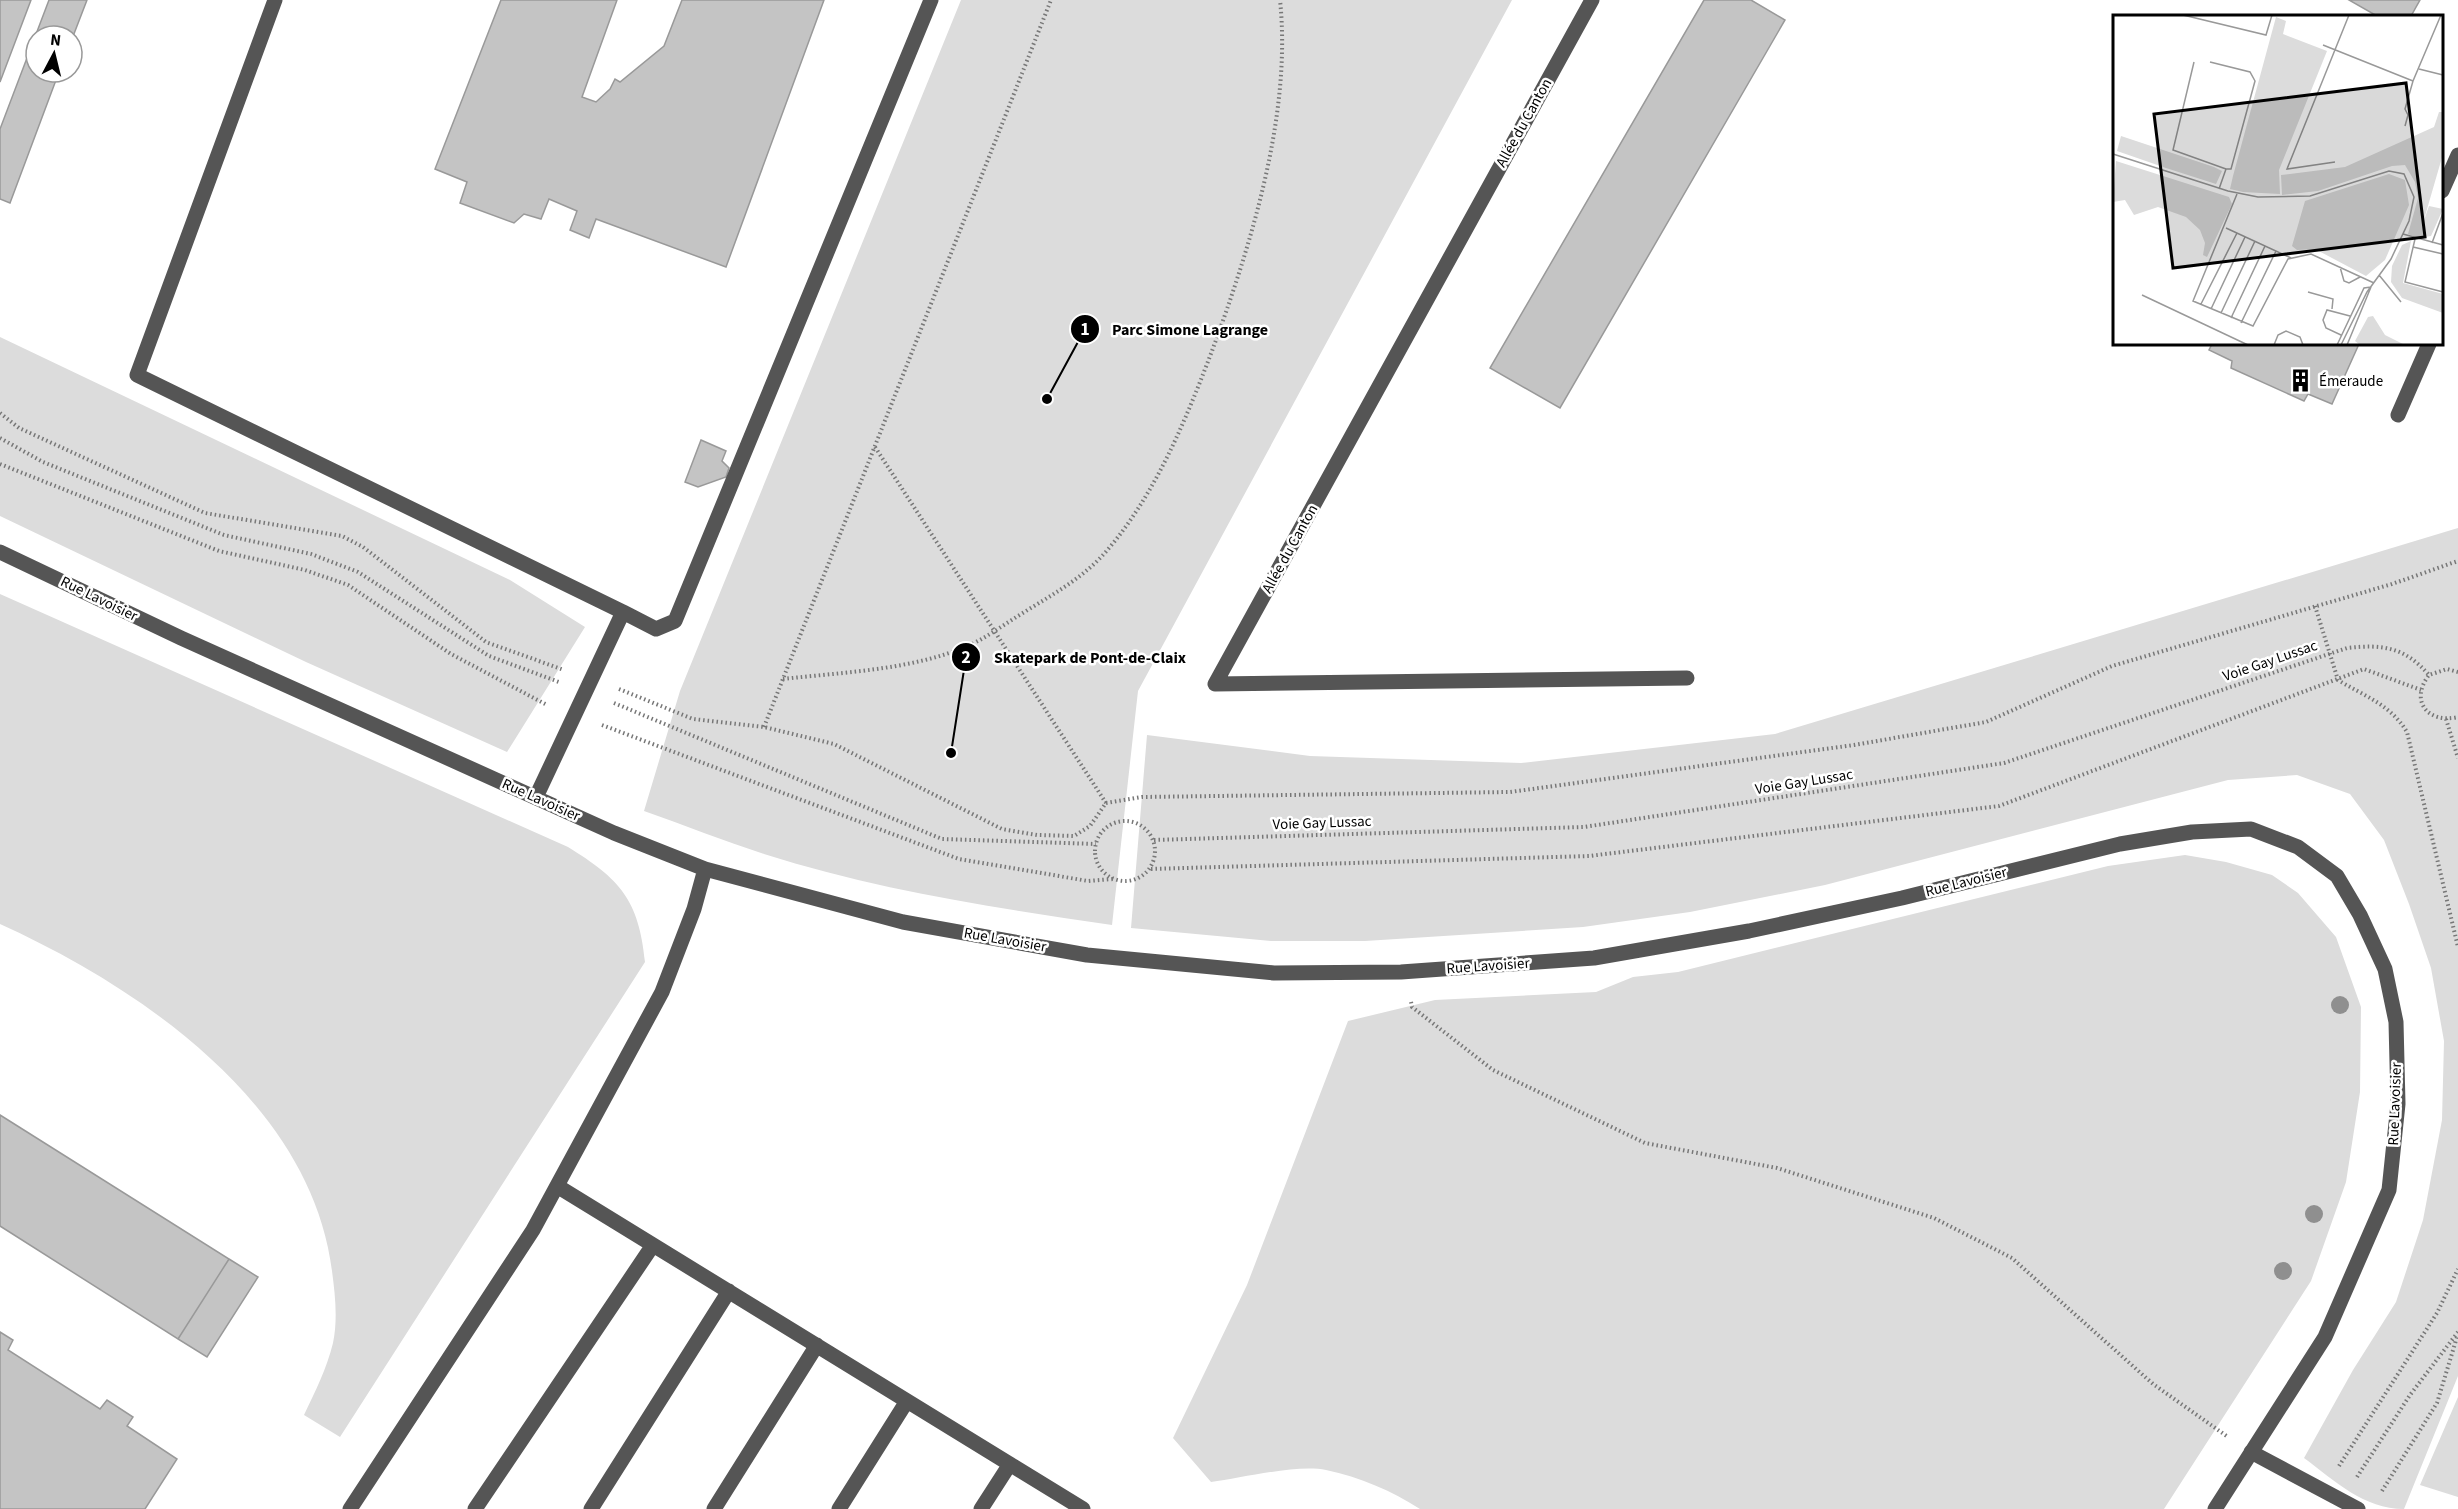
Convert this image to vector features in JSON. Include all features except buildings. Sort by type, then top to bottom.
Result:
[{"type":"street","points":[[275,0],[137,375],[656,629],[675,621],[931,0]]},
{"type":"street","name":"Allée du Canton","points":[[1592,0],[1215,684],[1687,678]]},
{"type":"street","points":[[2443,189],[2458,155]]},
{"type":"street","points":[[2398,415],[2429,345]]},
{"type":"street","name":"Rue Lavoisier","points":[[0,552],[181,638],[614,833],[705,869],[903,922],[1087,955],[1274,973],[1401,972],[1594,958],[1749,931],[1902,898],[2120,844],[2192,832],[2251,829],[2298,848],[2337,876],[2360,915],[2385,969],[2396,1022],[2398,1104],[2389,1190],[2325,1337],[2215,1509]]},
{"type":"street","points":[[536,797],[623,612]]},
{"type":"street","points":[[350,1509],[533,1230],[662,992],[694,909],[705,869]]},
{"type":"street","points":[[557,1186],[1083,1509]]},
{"type":"street","points":[[475,1509],[653,1245]]},
{"type":"street","points":[[591,1509],[729,1291]]},
{"type":"street","points":[[714,1509],[817,1345]]},
{"type":"street","points":[[839,1509],[907,1401]]},
{"type":"street","points":[[2251,1452],[2358,1509]]},
{"type":"street","points":[[981,1509],[1010,1464]]},
{"type":"path","points":[[764,727],[1051,0]]},
{"type":"path","points":[[783,679],[910,663],[969,645],[1066,587],[1103,555],[1137,508],[1173,447],[1238,280],[1258,207],[1281,77],[1280,0]]},
{"type":"path","points":[[0,438],[43,462],[224,535],[311,554],[358,572],[489,656],[653,718],[942,839],[1096,844]]},
{"type":"path","points":[[875,447],[1106,803]]},
{"type":"path","points":[[2316,606],[2338,680],[2378,700],[2401,722],[2407,732],[2458,947]]},
{"type":"path","name":"Voie Gay Lussac","points":[[1154,840],[1584,827],[2004,763],[2347,648],[2375,645],[2405,653],[2429,675]]},
{"type":"path","points":[[2451,669],[2458,664]]},
{"type":"path","points":[[1151,869],[1156,852],[1154,840],[1138,823],[1127,820],[1113,823],[1105,828],[1096,844],[1098,866],[1113,879],[1123,882],[1135,880],[1151,869],[1589,856],[1999,806],[2364,669],[2421,690]]},
{"type":"path","points":[[2458,672],[2451,669],[2436,670],[2429,675],[2421,690],[2421,699],[2430,714],[2446,719],[2458,717]]},
{"type":"path","points":[[2446,719],[2458,758]]},
{"type":"path","points":[[1401,972],[1412,1007],[1494,1070],[1645,1143],[1777,1168],[1934,1218],[2012,1258],[2153,1384],[2251,1452]]},
{"type":"path","points":[[2323,1491],[2430,1323],[2458,1269]]},
{"type":"path","points":[[2355,1481],[2410,1395],[2458,1333]]},
{"type":"path","points":[[2376,1499],[2437,1403],[2458,1333]]},
{"type":"shaded area","points":[[961,0],[1512,0],[1138,691],[1112,925],[980,905],[850,878],[764,854],[644,811],[680,691]]},
{"type":"shaded area","points":[[0,337],[510,580],[585,627],[507,752],[306,662],[0,516]]},
{"type":"shaded area","points":[[2458,528],[2458,1376],[2404,1509],[2389,1508],[2363,1499],[2304,1458],[2353,1370],[2396,1302],[2423,1220],[2442,1120],[2444,1041],[2431,968],[2384,840],[2350,794],[2297,775],[2228,780],[1825,885],[1690,912],[1583,927],[1365,941],[1271,941],[1131,928],[1147,735],[1310,756],[1521,763],[1775,734]]},
{"type":"shaded area","points":[[0,594],[568,847],[614,881],[632,907],[638,922],[645,962],[340,1437],[304,1415],[333,1343],[336,1307],[332,1271],[317,1211],[291,1155],[255,1105],[211,1059],[161,1018],[108,982],[54,950],[0,924]]},
{"type":"shaded area","points":[[2185,855],[2226,862],[2272,875],[2298,893],[2336,937],[2361,1007],[2360,1092],[2346,1182],[2311,1281],[2164,1509],[1420,1509],[1375,1485],[1326,1470],[1285,1470],[1211,1482],[1173,1438],[1247,1285],[1348,1021],[1435,1000],[1596,992],[1633,977],[1678,972],[2108,866]]},
{"type":"shaded area","points":[[2458,1397],[2458,1497],[2420,1485]]},
{"type":"place","name":"Émeraude","points":[[2301,381]]},
{"type":"place","name":"Parc Simone Lagrange","points":[[1047,399]]},
{"type":"place","name":"Skatepark de Pont-de-Claix","points":[[951,753]]}]
